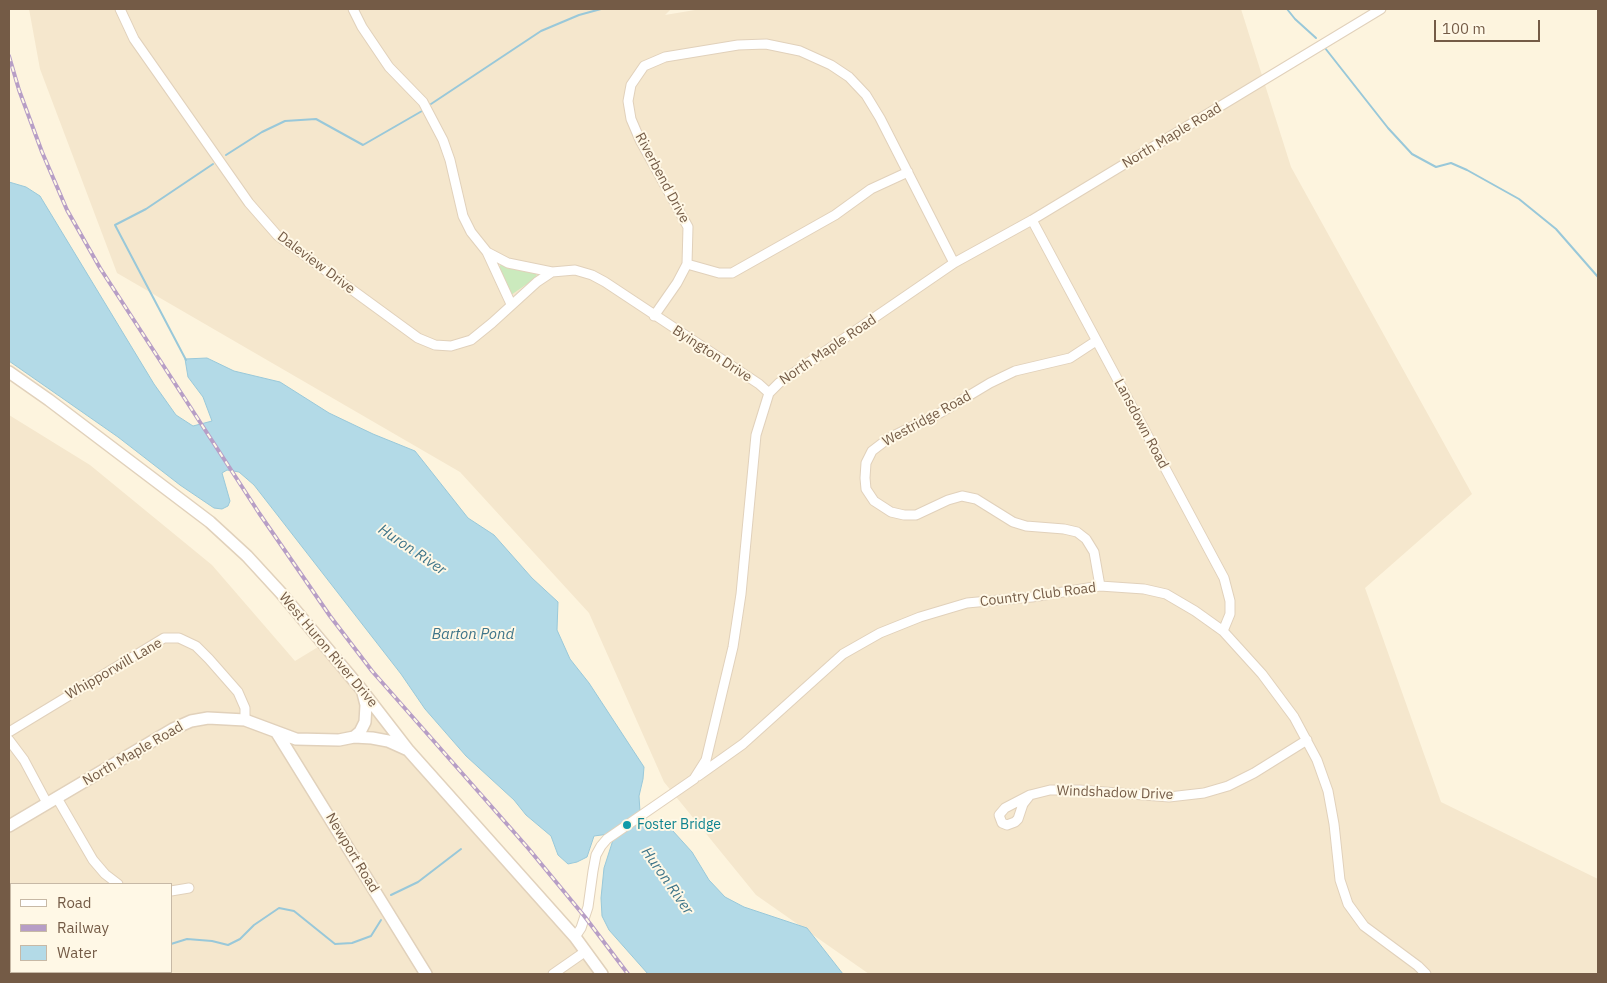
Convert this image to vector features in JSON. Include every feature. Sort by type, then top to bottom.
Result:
[{"type":"street","name":"Daleview Drive","points":[[120,9],[134,39],[249,203],[277,235],[418,338],[435,345],[451,346],[470,340],[492,323],[510,304],[552,272]]},
{"type":"street","points":[[353,9],[362,27],[388,67],[423,102],[443,140],[464,216],[471,232],[487,252],[510,304]]},
{"type":"street","name":"North Maple Road","points":[[575,937],[581,928],[588,907],[596,855],[608,839],[694,779],[706,760],[733,647],[741,594],[756,435],[769,394],[784,379],[954,264],[1032,220],[1381,9]]},
{"type":"street","name":"Riverbend Drive","points":[[688,264],[688,227],[640,140],[628,101],[631,85],[644,66],[666,57],[738,45],[766,44],[800,51],[831,66],[849,77],[866,95],[908,172],[954,264]]},
{"type":"street","points":[[654,316],[688,264],[719,273],[732,272],[835,215],[871,189],[908,172]]},
{"type":"street","name":"Lansdown Road","points":[[1032,220],[1224,578],[1230,601],[1230,614],[1223,631]]},
{"type":"street","name":"Byington Drive","points":[[487,252],[508,263],[552,272],[575,270],[592,275],[626,295],[654,316],[759,384],[769,394]]},
{"type":"street","name":"Westridge Road","points":[[1096,341],[1070,358],[1015,372],[990,383],[940,413],[889,438],[872,451],[866,463],[865,478],[866,489],[874,501],[891,512],[916,515],[948,500],[962,496],[976,499],[1013,522],[1026,526],[1077,532],[1086,539],[1094,552],[1100,586]]},
{"type":"street","name":"West Huron River Drive","points":[[9,372],[210,522],[247,556],[281,593],[410,751],[575,937],[602,974]]},
{"type":"street","name":"Country Club Road","points":[[694,779],[743,744],[843,654],[880,633],[920,617],[967,603],[1032,597],[1100,586],[1144,589],[1166,594],[1195,611],[1223,631],[1262,674],[1294,718],[1317,760],[1328,791],[1334,824],[1340,880],[1348,904],[1364,926],[1426,974]]},
{"type":"street","name":"Whipporwill Lane","points":[[9,732],[164,638],[179,638],[196,646],[209,659],[238,692],[245,708],[245,720]]},
{"type":"street","points":[[354,737],[360,732],[365,722],[366,706],[361,689]]},
{"type":"street","name":"North Maple Road","points":[[9,826],[173,729],[191,721],[208,718],[245,720],[296,739],[339,740],[354,737],[388,741],[410,751]]},
{"type":"street","name":"Newport Road","points":[[277,733],[426,974]]},
{"type":"street","points":[[9,740],[93,860],[105,874],[117,883]]},
{"type":"street","name":"Windshadow Drive","points":[[1030,795],[1050,790],[1080,790],[1169,797],[1204,793],[1237,782],[1307,740]]},
{"type":"street","points":[[172,890],[189,888]]},
{"type":"street","points":[[553,974],[586,951]]},
{"type":"shaded area","points":[[29,9],[671,9],[665,15],[701,9],[1241,9],[1291,167],[1472,494],[1365,588],[1441,802],[1598,879],[1598,974],[869,974],[756,895],[664,782],[589,613],[460,472],[117,273],[40,69]]},
{"type":"shaded area","points":[[9,415],[90,465],[212,565],[295,661],[323,644],[601,974],[9,974]]},
{"type":"green space","points":[[502,263],[536,273],[537,277],[511,295],[499,267]]},
{"type":"water","name":"Barton Pond","points":[[9,182],[26,187],[40,196],[154,384],[176,415],[193,426],[212,421],[203,397],[188,377],[185,359],[207,358],[234,371],[280,382],[329,413],[415,451],[468,518],[494,535],[532,578],[558,602],[557,630],[570,659],[589,683],[644,767],[639,796],[640,812],[644,819],[651,821],[663,820],[692,852],[709,880],[725,897],[744,907],[807,928],[843,974],[648,974],[609,930],[602,916],[601,898],[604,868],[613,840],[609,834],[594,836],[587,857],[577,862],[568,864],[558,855],[551,836],[526,815],[514,800],[466,756],[425,709],[401,674],[254,485],[239,472],[227,470],[222,473],[230,501],[228,506],[222,509],[214,508],[180,485],[118,437],[9,361]]},
{"type":"waterway","points":[[431,104],[541,31],[579,15],[601,9]]},
{"type":"waterway","points":[[1287,9],[1316,38]]},
{"type":"waterway","points":[[1325,48],[1388,128],[1412,154],[1436,167],[1451,163],[1519,199],[1556,229],[1598,277]]},
{"type":"waterway","points":[[226,155],[262,132],[285,121],[316,119],[363,145],[422,111]]},
{"type":"waterway","points":[[186,360],[115,225],[146,209],[213,164]]},
{"type":"waterway","points":[[391,895],[418,882],[461,849]]},
{"type":"waterway","points":[[172,944],[187,939],[212,941],[228,945],[240,939],[254,925],[279,908],[294,911],[335,944],[352,943],[371,936],[381,920]]},
{"type":"railway","points":[[9,56],[19,90],[42,152],[67,210],[100,268],[259,513],[330,616],[372,671],[528,848],[585,917],[628,974]]},
{"type":"place","name":"Foster Bridge","points":[[627,825]]},
{"type":"water label","name":"Huron River","points":[[412,550]]},
{"type":"water label","name":"Huron River","points":[[667,881]]}]
